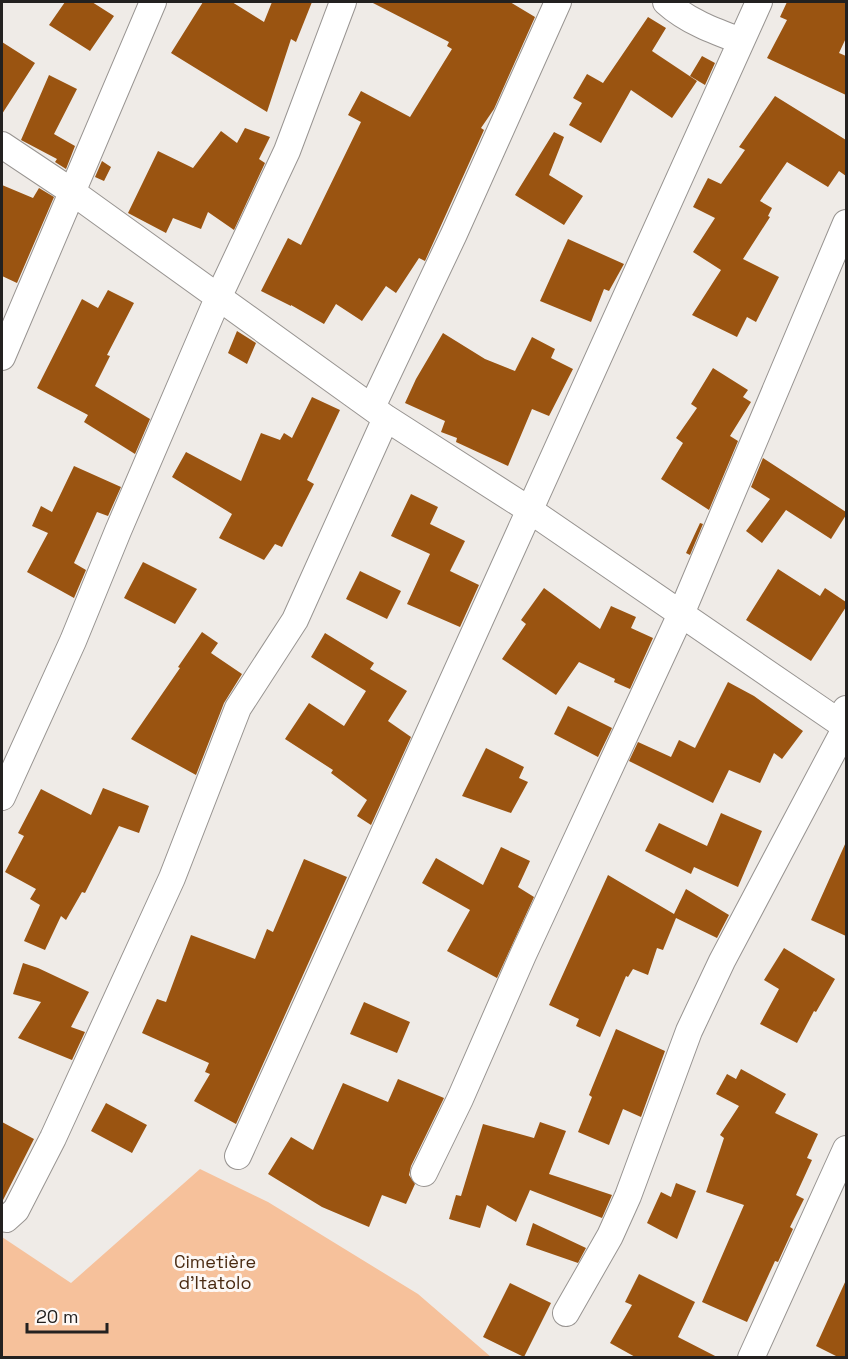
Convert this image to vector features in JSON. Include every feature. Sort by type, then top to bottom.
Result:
[{"type":"street","points":[[2,357],[70,191],[153,2]]},
{"type":"street","points":[[2,797],[77,632],[117,531],[218,298],[287,151],[343,2]]},
{"type":"street","points":[[2,1218],[6,1219],[16,1210],[53,1138],[178,864],[238,708],[295,620],[454,234],[558,2]]},
{"type":"street","points":[[666,2],[673,9],[702,26],[741,41]]},
{"type":"street","points":[[238,1156],[528,509],[759,2]]},
{"type":"street","points":[[2,145],[70,191],[379,413],[528,509],[681,614],[846,721],[722,961],[689,1030],[628,1196],[610,1236],[566,1313]]},
{"type":"street","points":[[424,1173],[460,1100],[523,955],[681,614],[846,223]]},
{"type":"street","points":[[752,1358],[846,1149]]},
{"type":"green space","name":"Cimetière d'Itatolo","points":[[200,1169],[268,1202],[418,1294],[491,1357],[2,1357],[2,1237],[71,1283]]},
{"type":"building","points":[[65,2],[92,2],[114,16],[90,51],[49,25]]},
{"type":"building","points":[[203,2],[232,2],[264,22],[272,2],[312,2],[296,42],[291,39],[267,112],[171,53]]},
{"type":"building","points":[[371,2],[510,2],[535,17],[494,109],[481,128],[484,130],[425,261],[419,258],[396,293],[386,286],[362,321],[336,304],[324,324],[261,291],[288,238],[301,245],[361,122],[348,115],[361,91],[410,117],[452,49],[447,46],[449,42]]},
{"type":"building","points":[[787,2],[846,2],[846,38],[839,53],[846,56],[846,95],[767,58],[787,20],[780,17]]},
{"type":"building","points":[[648,17],[666,28],[652,51],[697,81],[672,118],[631,90],[601,143],[569,125],[582,103],[573,98],[587,74],[603,83]]},
{"type":"building","points":[[2,42],[35,63],[2,114]]},
{"type":"building","points":[[702,56],[715,63],[705,85],[690,76]]},
{"type":"building","points":[[49,75],[77,89],[54,134],[75,146],[66,169],[55,162],[57,159],[21,140]]},
{"type":"building","points":[[775,96],[846,140],[846,176],[839,171],[828,187],[787,162],[760,201],[772,208],[768,216],[770,217],[743,259],[779,277],[756,322],[747,317],[737,337],[692,315],[721,270],[693,252],[715,218],[693,207],[708,178],[721,184],[745,150],[739,147]]},
{"type":"building","points":[[245,128],[270,137],[259,159],[265,163],[234,230],[208,212],[201,229],[173,218],[166,233],[128,213],[158,151],[193,168],[221,131],[237,143]]},
{"type":"building","points":[[554,132],[564,137],[549,175],[583,196],[564,225],[515,195]]},
{"type":"building","points":[[102,161],[111,167],[104,181],[95,177]]},
{"type":"building","points":[[2,185],[33,198],[39,188],[54,197],[17,283],[2,276]]},
{"type":"building","points":[[568,239],[624,264],[609,291],[604,289],[591,322],[540,301]]},
{"type":"building","points":[[108,290],[134,303],[107,355],[110,356],[95,386],[150,419],[135,454],[84,422],[88,415],[37,388],[82,299],[98,308]]},
{"type":"building","points":[[237,331],[256,343],[247,364],[228,353]]},
{"type":"building","points":[[443,333],[485,359],[515,371],[532,337],[555,349],[551,358],[573,369],[549,416],[532,409],[508,466],[456,442],[457,438],[441,432],[445,421],[405,403]]},
{"type":"building","points":[[713,368],[748,390],[743,397],[751,402],[730,436],[738,441],[709,510],[661,479],[683,443],[676,438],[697,408],[691,404]]},
{"type":"building","points":[[312,397],[340,410],[307,480],[314,484],[282,547],[275,544],[264,560],[219,538],[232,514],[172,477],[186,452],[241,481],[261,433],[280,440],[284,433],[292,438]]},
{"type":"building","points":[[763,458],[846,512],[831,539],[786,510],[762,543],[746,531],[770,499],[751,487]]},
{"type":"building","points":[[74,466],[121,487],[108,516],[97,512],[74,563],[86,570],[74,598],[27,572],[48,533],[32,526],[41,506],[52,512]]},
{"type":"building","points":[[411,494],[438,507],[430,524],[465,541],[450,571],[479,585],[460,627],[407,604],[430,554],[391,536]]},
{"type":"building","points":[[700,523],[703,524],[690,555],[686,553]]},
{"type":"building","points":[[143,562],[197,589],[175,624],[124,598]]},
{"type":"building","points":[[778,569],[820,596],[825,588],[846,602],[846,607],[811,661],[746,620]]},
{"type":"building","points":[[360,571],[401,591],[387,619],[346,599]]},
{"type":"building","points":[[544,588],[600,629],[611,606],[636,617],[631,628],[653,638],[630,689],[614,682],[615,679],[579,662],[556,695],[502,659],[526,624],[521,620]]},
{"type":"building","points":[[202,632],[218,643],[211,653],[242,674],[224,703],[196,775],[131,739]]},
{"type":"building","points":[[325,633],[374,663],[370,669],[407,691],[388,721],[411,737],[371,825],[357,816],[367,800],[331,773],[333,770],[285,739],[309,703],[344,726],[366,691],[311,657]]},
{"type":"building","points":[[728,682],[754,696],[803,731],[782,759],[774,753],[760,783],[729,770],[713,803],[629,761],[638,742],[671,757],[679,740],[695,748]]},
{"type":"building","points":[[568,706],[612,728],[598,757],[554,734]]},
{"type":"building","points":[[486,748],[524,767],[519,778],[528,782],[511,813],[462,796]]},
{"type":"building","points":[[103,788],[149,806],[139,833],[119,826],[85,893],[82,892],[66,920],[61,916],[45,950],[24,941],[40,905],[30,899],[36,889],[5,872],[24,836],[18,833],[41,789],[91,815]]},
{"type":"building","points":[[721,813],[762,831],[738,887],[694,867],[691,874],[645,851],[659,823],[707,846]]},
{"type":"building","points":[[846,842],[846,936],[811,920]]},
{"type":"building","points":[[501,847],[530,861],[518,887],[534,897],[497,978],[447,951],[470,910],[422,883],[436,858],[483,885]]},
{"type":"building","points":[[304,859],[347,877],[236,1124],[194,1101],[210,1074],[205,1072],[209,1063],[142,1033],[157,999],[166,1002],[191,935],[255,959],[267,929],[273,932]]},
{"type":"building","points":[[608,875],[674,914],[686,889],[729,915],[717,938],[676,918],[663,950],[657,948],[648,975],[633,969],[628,977],[626,976],[600,1037],[576,1026],[579,1019],[549,1005]]},
{"type":"building","points":[[784,948],[835,979],[797,1043],[760,1024],[779,989],[764,980]]},
{"type":"building","points":[[23,963],[89,992],[71,1027],[85,1032],[72,1060],[18,1038],[41,1002],[13,994]]},
{"type":"building","points":[[364,1002],[410,1022],[397,1053],[350,1034]]},
{"type":"building","points":[[616,1029],[665,1051],[641,1117],[623,1109],[609,1145],[578,1132],[592,1097],[589,1095]]},
{"type":"building","points":[[741,1069],[786,1094],[775,1113],[818,1134],[807,1158],[812,1160],[796,1195],[804,1199],[790,1227],[793,1229],[778,1262],[775,1261],[747,1322],[702,1302],[744,1205],[706,1192],[724,1138],[720,1135],[739,1106],[716,1094],[727,1074],[736,1079]]},
{"type":"building","points":[[398,1079],[444,1098],[411,1166],[409,1175],[415,1184],[406,1204],[382,1195],[369,1227],[322,1207],[268,1174],[291,1137],[313,1150],[343,1083],[388,1102]]},
{"type":"building","points":[[106,1103],[147,1125],[132,1153],[91,1131]]},
{"type":"building","points":[[2,1122],[34,1139],[2,1202]]},
{"type":"building","points":[[540,1122],[566,1131],[549,1174],[612,1195],[602,1218],[530,1190],[516,1222],[487,1205],[480,1228],[449,1219],[456,1195],[461,1196],[483,1124],[534,1138]]},
{"type":"building","points":[[676,1183],[696,1191],[677,1239],[647,1223],[661,1192],[671,1197]]},
{"type":"building","points":[[533,1223],[586,1248],[578,1263],[526,1245]]},
{"type":"building","points":[[639,1274],[695,1302],[678,1337],[719,1358],[637,1358],[610,1343],[632,1305],[625,1302]]},
{"type":"building","points":[[846,1280],[846,1358],[840,1358],[816,1346]]},
{"type":"building","points":[[510,1283],[551,1303],[524,1357],[483,1337]]}]
